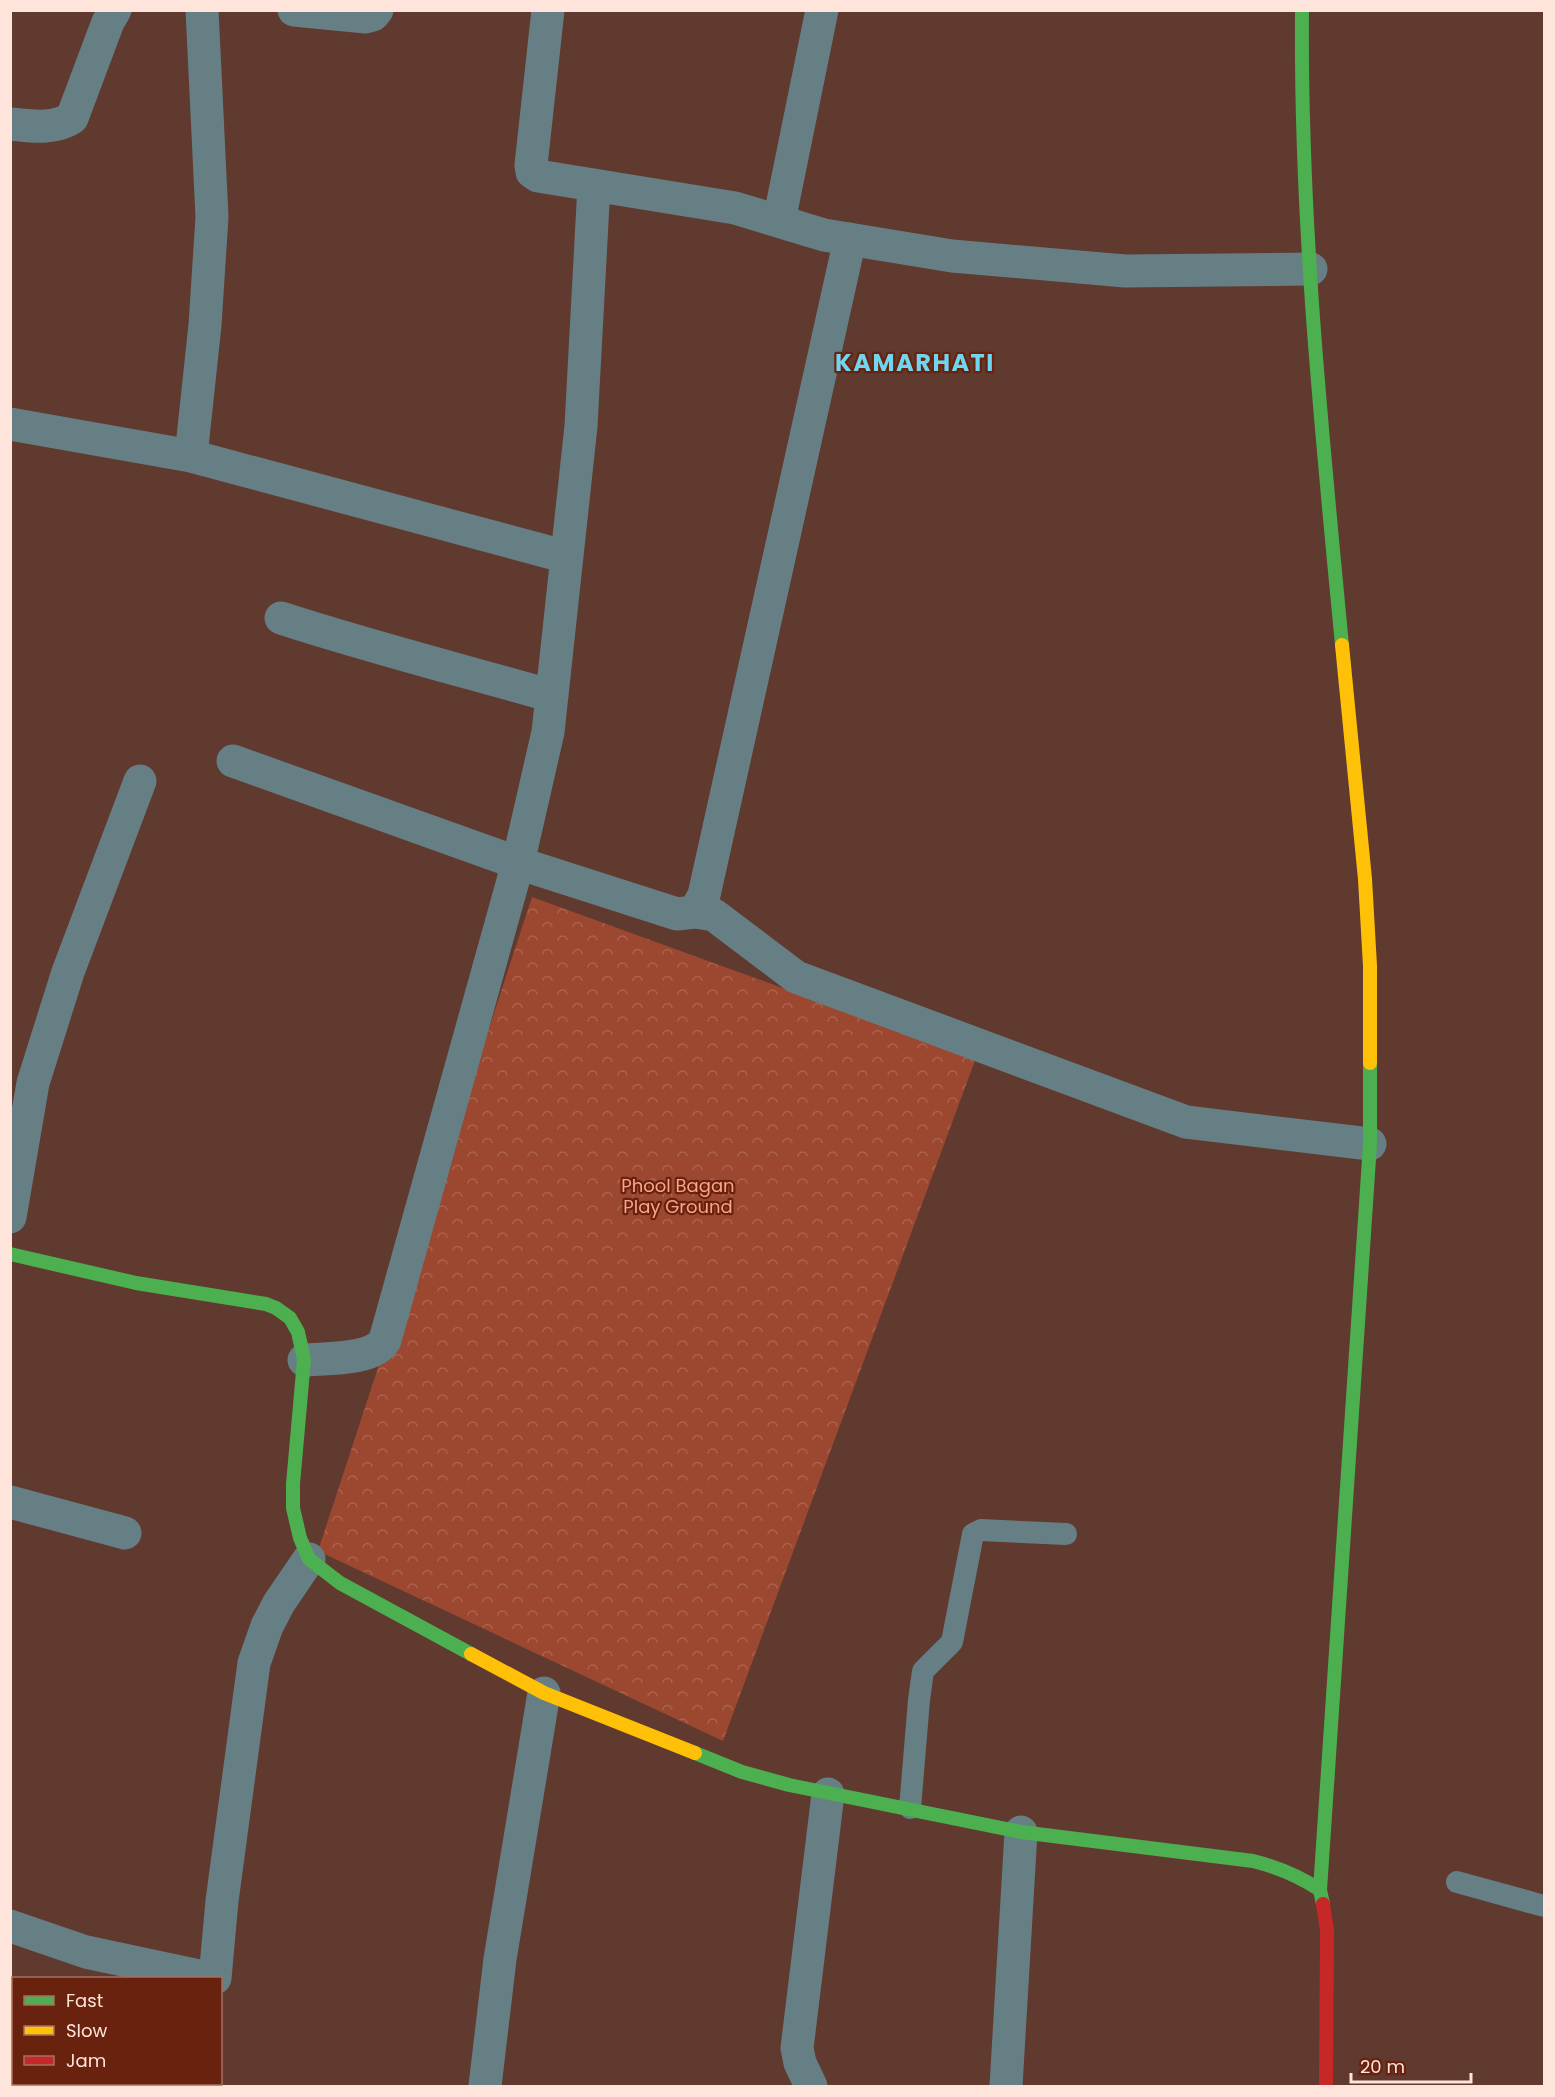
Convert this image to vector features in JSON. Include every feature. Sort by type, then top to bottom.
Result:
[{"type":"street","points":[[10,124],[47,127],[62,124],[72,118],[114,10]]},
{"type":"street","points":[[191,456],[205,325],[213,217],[202,10]]},
{"type":"street","points":[[294,10],[366,17],[373,15],[377,10]]},
{"type":"street","points":[[548,10],[531,165],[532,172],[537,176],[735,208],[824,235],[952,256],[1125,271],[1311,269]]},
{"type":"street","points":[[779,221],[822,10]]},
{"type":"street","points":[[1302,10],[1301,103],[1318,397],[1365,879],[1370,966],[1370,1144],[1320,1890],[1327,1930],[1326,2086]]},
{"type":"street","points":[[304,1360],[368,1354],[379,1348],[386,1340],[518,863],[548,732],[581,426],[594,185]]},
{"type":"street","points":[[695,912],[702,901],[707,883],[850,239]]},
{"type":"street","points":[[10,424],[191,456],[567,557]]},
{"type":"street","points":[[281,618],[373,647],[552,696]]},
{"type":"street","points":[[233,761],[518,863],[677,914],[695,912],[714,915],[796,977],[1186,1122],[1370,1144]]},
{"type":"street","points":[[10,1217],[33,1083],[68,972],[140,781]]},
{"type":"street","points":[[10,1254],[136,1283],[281,1309],[294,1323],[302,1344],[304,1360],[292,1484],[293,1508],[300,1538],[309,1559],[340,1583],[371,1601],[544,1693],[742,1772],[828,1794],[910,1808],[1021,1832],[1253,1861],[1279,1867],[1303,1878],[1320,1890]]},
{"type":"street","points":[[10,1502],[125,1533]]},
{"type":"street","points":[[215,1977],[222,1901],[254,1663],[267,1626],[279,1603],[309,1559]]},
{"type":"street","points":[[484,2086],[500,1959],[544,1693]]},
{"type":"street","points":[[811,2086],[800,2063],[797,2048],[828,1794]]},
{"type":"street","points":[[1006,2086],[1021,1832]]},
{"type":"street","points":[[10,1926],[86,1952],[203,1977]]},
{"type":"lane","points":[[910,1808],[923,1671],[949,1648],[954,1637],[973,1534],[981,1530],[1066,1534]]},
{"type":"lane","points":[[1457,1882],[1545,1906]]},
{"type":"green space","name":"Phool Bagan Play Ground","points":[[532,897],[976,1058],[723,1741],[318,1551]]},
{"type":"traffic: fast","points":[[1302,10],[1305,169],[1314,328],[1342,645]]},
{"type":"traffic: fast","points":[[1320,1890],[1370,1144],[1370,1063]]},
{"type":"traffic: fast","points":[[10,1254],[136,1283],[266,1304],[290,1318],[298,1332],[304,1360],[293,1508],[300,1538],[309,1559],[340,1583],[471,1654]]},
{"type":"traffic: fast","points":[[695,1753],[742,1772],[789,1785],[1021,1832],[1253,1861],[1271,1866],[1312,1885],[1320,1890],[1323,1904]]},
{"type":"traffic: slow","points":[[1342,645],[1365,879],[1370,966],[1370,1063]]},
{"type":"traffic: slow","points":[[471,1654],[544,1693],[695,1753]]},
{"type":"traffic: jam","points":[[1323,1904],[1327,1930],[1326,2086]]},
{"type":"district","name":"KAMARHATI","points":[[915,363]]}]
